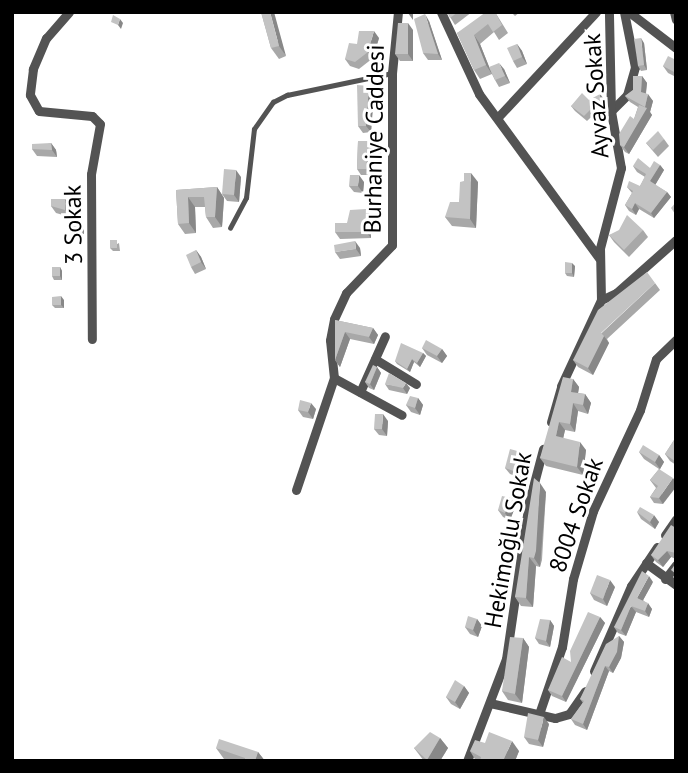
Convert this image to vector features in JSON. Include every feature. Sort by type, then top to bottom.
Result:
[{"type":"street","name":"3 Sokak","points":[[69,12],[39,54],[30,95],[39,111],[92,116],[100,124],[91,174],[92,339]]},
{"type":"street","name":"Burhaniye Caddesi","points":[[296,490],[334,378],[330,340],[334,319],[346,293],[392,245],[391,73],[398,12]]},
{"type":"street","points":[[442,12],[452,41],[480,94],[499,116],[599,258]]},
{"type":"street","points":[[499,116],[596,12]]},
{"type":"street","name":"Ayvaz Sokak","points":[[601,300],[599,258],[621,168],[611,111],[609,12]]},
{"type":"street","points":[[611,111],[627,95],[635,68],[626,12]]},
{"type":"street","points":[[626,12],[676,48]]},
{"type":"street","points":[[674,12],[676,20]]},
{"type":"street","points":[[452,41],[461,34]]},
{"type":"street","points":[[601,300],[616,293],[676,240]]},
{"type":"street","name":"Hekimoğlu Sokak","points":[[467,761],[506,659],[529,502],[561,386],[601,300]]},
{"type":"street","points":[[360,392],[385,336]]},
{"type":"street","name":"8004 Sokak","points":[[539,714],[562,647],[573,579],[593,511],[640,410],[656,359],[676,340]]},
{"type":"street","points":[[375,359],[416,384]]},
{"type":"street","points":[[334,378],[402,415]]},
{"type":"street","points":[[490,703],[555,718],[569,714],[582,697],[631,586],[676,519]]},
{"type":"street","points":[[646,563],[676,585]]},
{"type":"street","points":[[665,579],[676,565]]},
{"type":"lane","points":[[230,228],[246,198],[254,130],[273,102],[287,95],[391,73]]},
{"type":"building","points":[[261,12],[270,12],[279,46],[271,48]]},
{"type":"building","points":[[447,12],[458,12],[450,18]]},
{"type":"building","points":[[486,12],[495,12],[502,25],[493,32],[488,24],[474,35],[486,65],[474,70],[457,33]]},
{"type":"building","points":[[425,14],[438,54],[423,53],[414,19]]},
{"type":"building","points":[[113,15],[120,19],[118,25],[111,22]]},
{"type":"building","points":[[398,23],[408,23],[408,54],[395,54]]},
{"type":"building","points":[[359,31],[374,31],[368,52],[355,62],[345,59],[349,43],[357,44]]},
{"type":"building","points":[[641,38],[644,65],[638,66],[634,39]]},
{"type":"building","points":[[517,44],[522,57],[513,61],[507,48]]},
{"type":"building","points":[[668,56],[676,60],[676,73],[663,66]]},
{"type":"building","points":[[499,63],[505,76],[495,80],[489,67]]},
{"type":"building","points":[[633,76],[642,76],[641,92],[648,94],[645,107],[625,96],[633,90]]},
{"type":"building","points":[[357,85],[369,86],[366,126],[358,126]]},
{"type":"building","points":[[582,93],[589,100],[600,94],[600,100],[584,116],[571,106]]},
{"type":"building","points":[[639,105],[647,108],[624,147],[620,145],[619,134],[630,116],[634,119]]},
{"type":"building","points":[[658,131],[664,139],[653,150],[646,143]]},
{"type":"building","points":[[358,141],[376,141],[376,152],[366,152],[367,169],[357,169]]},
{"type":"building","points":[[51,143],[52,150],[32,149],[32,144]]},
{"type":"building","points":[[638,158],[650,168],[654,161],[660,165],[650,181],[667,192],[651,213],[635,203],[632,209],[625,205],[633,191],[627,187],[629,181],[640,186],[646,174],[633,166]]},
{"type":"building","points":[[224,169],[236,170],[234,195],[222,194]]},
{"type":"building","points":[[464,173],[471,173],[470,219],[445,217],[450,202],[459,202],[460,182],[464,181]]},
{"type":"building","points":[[350,175],[359,175],[358,186],[349,186]]},
{"type":"building","points":[[217,187],[215,217],[206,217],[204,197],[188,197],[189,223],[178,224],[176,190]]},
{"type":"building","points":[[51,199],[65,199],[65,210],[51,206]]},
{"type":"building","points":[[676,202],[676,213],[675,214],[671,208]]},
{"type":"building","points":[[366,209],[366,232],[335,232],[335,223],[347,223],[350,210]]},
{"type":"building","points":[[627,215],[643,230],[624,250],[609,235],[619,230]]},
{"type":"building","points":[[79,219],[80,227],[72,227],[72,221]]},
{"type":"building","points":[[110,240],[117,240],[117,248],[110,248]]},
{"type":"building","points":[[355,241],[356,249],[335,252],[334,245]]},
{"type":"building","points":[[196,250],[201,262],[191,267],[186,255]]},
{"type":"building","points":[[565,262],[572,263],[572,273],[565,273]]},
{"type":"building","points":[[52,267],[60,267],[60,276],[52,276]]},
{"type":"building","points":[[647,272],[655,283],[601,333],[604,336],[588,368],[573,360],[598,310]]},
{"type":"building","points":[[61,296],[61,305],[52,305],[52,297]]},
{"type":"building","points":[[335,320],[373,328],[369,337],[345,332],[335,360]]},
{"type":"building","points":[[426,340],[442,349],[437,356],[422,348]]},
{"type":"building","points":[[401,343],[423,353],[417,363],[412,359],[407,369],[395,361]]},
{"type":"building","points":[[373,365],[377,367],[370,384],[365,382]]},
{"type":"building","points":[[389,373],[406,383],[403,388],[385,384]]},
{"type":"building","points":[[563,377],[573,379],[571,392],[585,394],[583,405],[573,403],[570,424],[559,422],[556,436],[580,442],[577,467],[540,458]]},
{"type":"building","points":[[410,396],[418,398],[415,408],[406,405]]},
{"type":"building","points":[[300,400],[311,403],[308,412],[298,410]]},
{"type":"building","points":[[375,414],[383,414],[382,429],[374,429]]},
{"type":"building","points":[[676,437],[676,462],[665,454]]},
{"type":"building","points":[[643,445],[659,455],[655,462],[639,452]]},
{"type":"building","points":[[510,449],[521,452],[516,472],[505,468]]},
{"type":"building","points":[[659,469],[673,478],[659,498],[650,497],[658,486],[650,480]]},
{"type":"building","points":[[534,478],[540,483],[536,551],[534,558],[529,557],[526,598],[515,597]]},
{"type":"building","points":[[502,496],[511,498],[505,513],[498,510]]},
{"type":"building","points":[[640,507],[654,515],[650,522],[637,512]]},
{"type":"building","points":[[671,525],[676,528],[676,553],[667,551],[658,560],[651,555]]},
{"type":"building","points":[[642,571],[649,576],[637,598],[648,603],[645,611],[631,606],[621,630],[614,627]]},
{"type":"building","points":[[597,575],[610,580],[603,599],[590,593]]},
{"type":"building","points":[[588,612],[600,617],[562,696],[548,690],[562,657],[571,662],[570,651]]},
{"type":"building","points":[[468,616],[477,619],[473,630],[465,627]]},
{"type":"building","points":[[540,619],[550,620],[546,641],[535,638]]},
{"type":"building","points":[[619,636],[617,652],[609,667],[605,666],[583,724],[571,719],[584,701],[580,699],[606,644]]},
{"type":"building","points":[[510,637],[523,638],[515,694],[502,691]]},
{"type":"building","points":[[455,680],[464,686],[455,702],[446,697]]},
{"type":"building","points":[[528,713],[544,717],[538,740],[524,737]]},
{"type":"building","points":[[430,732],[440,738],[427,760],[414,748]]},
{"type":"building","points":[[489,732],[512,741],[503,761],[480,761],[481,757],[470,751],[475,740],[485,743]]},
{"type":"building","points":[[219,739],[258,752],[255,761],[245,761],[245,758],[216,748]]}]
